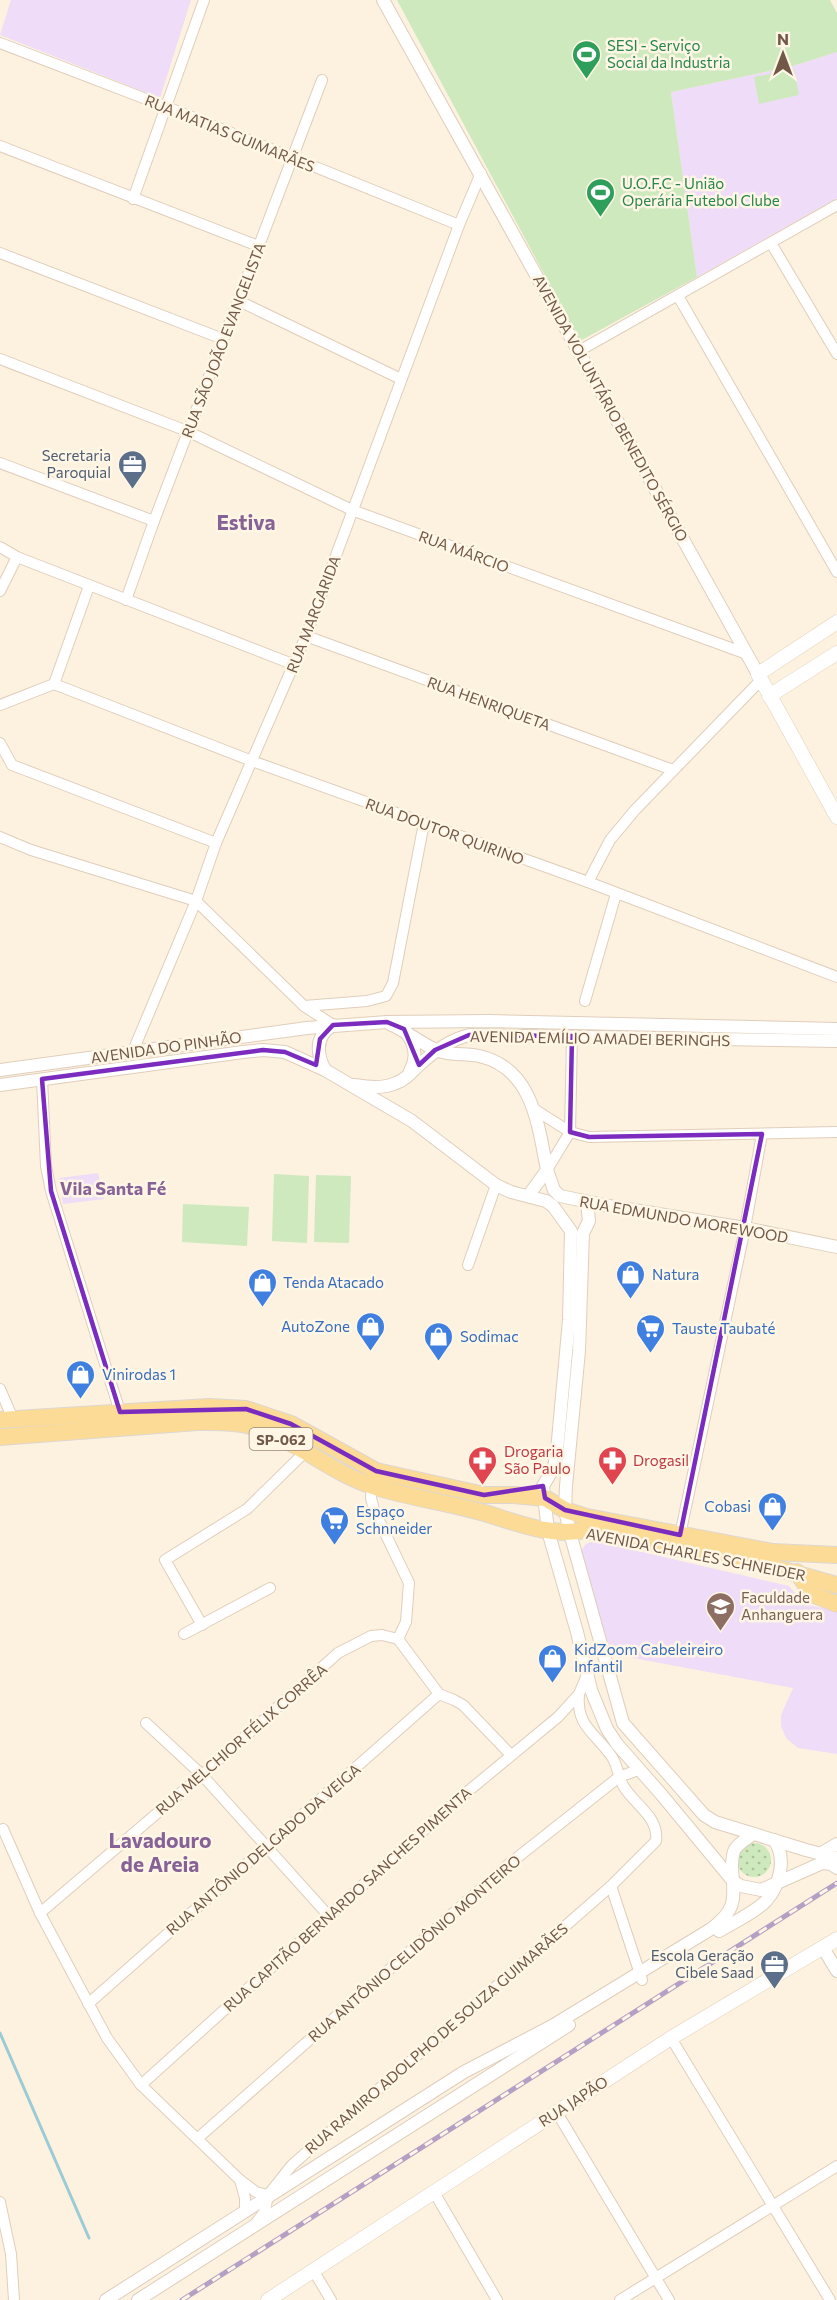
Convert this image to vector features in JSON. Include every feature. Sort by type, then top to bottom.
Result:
[{"type":"main road","points":[[759,677],[837,622]]},
{"type":"main road","points":[[769,696],[837,653]]},
{"type":"main road","name":"AVENIDA VOLUNTÁRIO BENEDITO SÉRGIO","points":[[759,677],[837,818]]},
{"type":"main road","name":"AVENIDA CHARLES SCHNEIDER","points":[[7,1420],[209,1407],[246,1409],[291,1424],[376,1471],[484,1496],[544,1492],[565,1510],[591,1518],[773,1552],[837,1556]]},
{"type":"main road","name":"AVENIDA CHARLES SCHNEIDER","points":[[0,1437],[196,1422],[226,1422],[250,1426],[282,1439],[340,1472],[372,1486],[548,1532],[570,1533],[585,1530],[797,1572],[837,1585]]},
{"type":"main road","points":[[512,1521],[510,1508],[514,1495]]},
{"type":"main road","points":[[797,1572],[812,1594],[837,1604]]},
{"type":"main road","name":"RUA JAPÃO","points":[[268,2300],[671,2037],[837,1939]]},
{"type":"street","points":[[133,199],[204,0]]},
{"type":"street","name":"AVENIDA VOLUNTÁRIO BENEDITO SÉRGIO","points":[[383,0],[759,677]]},
{"type":"street","name":"RUA MATIAS GUIMARÃES","points":[[0,43],[167,107],[459,225]]},
{"type":"street","name":"RUA SÃO JOÃO EVANGELISTA","points":[[126,600],[322,80]]},
{"type":"street","points":[[0,146],[258,246]]},
{"type":"street","name":"RUA MARGARIDA","points":[[133,1051],[196,901],[216,843],[295,665],[459,225],[481,173]]},
{"type":"street","points":[[579,351],[837,205]]},
{"type":"street","points":[[771,243],[837,354]]},
{"type":"street","points":[[0,253],[223,339]]},
{"type":"street","points":[[678,296],[837,572]]},
{"type":"street","points":[[238,302],[401,380]]},
{"type":"street","name":"RUA MÁRCIO","points":[[0,359],[188,432],[352,510],[747,654]]},
{"type":"street","points":[[0,463],[154,521]]},
{"type":"street","points":[[0,547],[16,557],[295,665]]},
{"type":"street","points":[[0,591],[16,557]]},
{"type":"street","points":[[0,705],[54,684],[89,586]]},
{"type":"street","name":"RUA HENRIQUETA","points":[[306,636],[673,770]]},
{"type":"street","points":[[588,882],[610,840],[635,810],[759,677]]},
{"type":"street","name":"RUA DOUTOR QUIRINO","points":[[54,684],[252,761],[588,882],[837,977]]},
{"type":"street","points":[[0,743],[12,765],[216,843]]},
{"type":"street","points":[[304,1006],[367,1001],[386,996],[393,982],[424,823]]},
{"type":"street","points":[[0,837],[31,850],[196,901],[304,1006],[333,1025]]},
{"type":"street","points":[[585,1001],[616,894]]},
{"type":"street","points":[[325,1070],[318,1051],[320,1039],[333,1025],[488,1021],[837,1029]]},
{"type":"street","points":[[387,1022],[404,1029],[435,1050],[481,1056],[498,1063],[520,1080],[534,1109],[547,1170]]},
{"type":"street","name":"AVENIDA DO PINHÃO","points":[[0,1070],[333,1025]]},
{"type":"street","points":[[404,1029],[415,1051],[414,1064],[406,1077]]},
{"type":"street","name":"AVENIDA EMÍLIO AMADEI BERINGHS","points":[[344,1083],[370,1087],[395,1084],[435,1050],[469,1035],[837,1041]]},
{"type":"street","points":[[531,1197],[531,1192],[570,1132],[572,1036]]},
{"type":"street","points":[[0,1084],[263,1050],[285,1052],[325,1070],[412,1121],[496,1185],[511,1192],[546,1201],[553,1206],[571,1231]]},
{"type":"street","points":[[42,1079],[46,1166],[51,1191],[120,1412]]},
{"type":"street","points":[[534,1109],[570,1132],[589,1137],[837,1132]]},
{"type":"street","points":[[680,1535],[745,1228],[762,1134]]},
{"type":"street","name":"RUA EDMUNDO MOREWOOD","points":[[547,1170],[556,1194],[837,1247]]},
{"type":"street","points":[[468,1265],[496,1185]]},
{"type":"street","points":[[837,1858],[715,1822],[704,1815],[627,1730],[608,1674],[565,1510],[580,1340],[583,1233],[589,1221],[584,1201],[573,1206],[569,1212],[571,1231],[569,1320],[560,1427],[554,1467],[544,1492],[548,1532],[600,1716],[616,1744],[733,1881],[750,1889],[761,1890],[775,1886],[822,1863],[831,1864],[837,1868]]},
{"type":"street","points":[[0,1389],[7,1420]]},
{"type":"street","points":[[202,1625],[165,1560],[247,1509],[305,1452]]},
{"type":"street","points":[[372,1486],[371,1498],[374,1510],[410,1583],[406,1622],[398,1639],[439,1694],[463,1705],[511,1755]]},
{"type":"street","points":[[184,1634],[270,1588]]},
{"type":"street","points":[[578,1632],[586,1639],[597,1634]]},
{"type":"street","name":"RUA MELCHIOR FÉLIX CORRÊA","points":[[40,1914],[202,1775],[338,1653],[371,1636],[382,1635],[398,1639]]},
{"type":"street","points":[[587,1675],[595,1671],[608,1674]]},
{"type":"street","name":"RUA CAPITÃO BERNARDO SANCHES PIMENTA","points":[[141,2085],[328,1915],[511,1755],[558,1718],[579,1694],[587,1675]]},
{"type":"street","name":"RUA ANTÔNIO DELGADO DA VEIGA","points":[[88,2004],[439,1694]]},
{"type":"street","points":[[579,1694],[578,1711],[582,1721]]},
{"type":"street","points":[[558,1718],[568,1717],[582,1721]]},
{"type":"street","name":"RUA RAMIRO ADOLPHO DE SOUZA GUIMARÃES","points":[[256,2223],[265,2211],[268,2195],[292,2164],[611,1886],[657,1841],[656,1826],[624,1788],[614,1759],[582,1721]]},
{"type":"street","points":[[146,1723],[202,1775],[328,1915]]},
{"type":"street","name":"RUA ANTÔNIO CELIDÔNIO MONTEIRO","points":[[198,2138],[509,1864],[619,1777],[638,1770]]},
{"type":"street","points":[[3,1829],[40,1914],[88,2004],[107,2038],[141,2085],[240,2180],[256,2192],[268,2195]]},
{"type":"street","points":[[106,2300],[464,2072],[641,1977],[724,1920],[731,1911],[735,1894],[732,1860],[735,1849],[753,1834]]},
{"type":"street","points":[[138,2300],[641,1977],[753,1910],[766,1900],[779,1876],[781,1861],[779,1847],[774,1840]]},
{"type":"street","points":[[820,1854],[837,1844]]},
{"type":"street","points":[[611,1886],[641,1977]]},
{"type":"street","points":[[787,1968],[837,1931]]},
{"type":"street","points":[[823,1948],[837,1971]]},
{"type":"street","points":[[671,2037],[830,2300]]},
{"type":"street","points":[[556,2111],[669,2300]]},
{"type":"street","points":[[620,2300],[837,2166]]},
{"type":"street","points":[[240,2180],[245,2198],[245,2210]]},
{"type":"street","points":[[434,2192],[497,2300]]},
{"type":"street","points":[[0,2202],[11,2254],[14,2300]]},
{"type":"street","points":[[313,2270],[331,2300]]},
{"type":"highlighted area","points":[[387,1022],[404,1029],[419,1065],[435,1050],[469,1035],[572,1036],[570,1132],[589,1137],[762,1134],[680,1535],[565,1510],[545,1498],[543,1486],[484,1495],[376,1471],[291,1424],[246,1409],[120,1412],[51,1191],[42,1079],[263,1050],[285,1052],[316,1065],[320,1039],[333,1025]]},
{"type":"shaded area","points":[[11,0],[191,0],[160,98],[0,35]]},
{"type":"shaded area","points":[[837,52],[837,198],[697,277],[671,92],[793,66]]},
{"type":"shaded area","points":[[98,1173],[104,1199],[63,1204],[59,1178]]},
{"type":"shaded area","name":"Faculdade Anhanguera","points":[[590,1542],[599,1542],[789,1586],[805,1605],[837,1610],[837,1754],[798,1748],[786,1738],[781,1726],[781,1715],[793,1688],[612,1654],[581,1566],[580,1553]]},
{"type":"green space","points":[[397,0],[830,0],[837,13],[837,52],[793,66],[671,92],[697,277],[580,341]]},
{"type":"green space","points":[[794,69],[799,95],[759,104],[754,77]]},
{"type":"green space","points":[[274,1174],[309,1176],[307,1243],[272,1241]]},
{"type":"green space","points":[[316,1175],[351,1176],[349,1243],[314,1242]]},
{"type":"green space","points":[[183,1204],[249,1207],[247,1246],[182,1242]]},
{"type":"green space","points":[[754,1843],[766,1848],[771,1860],[766,1872],[754,1877],[742,1872],[737,1860],[742,1848]]},
{"type":"waterway","points":[[0,2033],[89,2238]]},
{"type":"railway","points":[[182,2300],[837,1883]]},
{"type":"place","name":"SESI - Serviço Social da Industria","points":[[586,80]]},
{"type":"place","name":"U.O.F.C - União Operária Futebol Clube","points":[[601,218]]},
{"type":"place","name":"Secretaria Paroquial","points":[[132,490]]},
{"type":"place","name":"Natura","points":[[631,1300]]},
{"type":"place","name":"Tenda Atacado","points":[[262,1308]]},
{"type":"place","name":"AutoZone","points":[[371,1352]]},
{"type":"place","name":"Tauste Taubaté","points":[[651,1354]]},
{"type":"place","name":"Sodimac","points":[[439,1362]]},
{"type":"place","name":"Vinirodas 1","points":[[81,1400]]},
{"type":"place","name":"Drogaria São Paulo","points":[[483,1486]]},
{"type":"place","name":"Drogasil","points":[[612,1486]]},
{"type":"place","name":"Cobasi","points":[[772,1532]]},
{"type":"place","name":"Espaço Schnneider","points":[[335,1546]]},
{"type":"place","name":"Faculdade Anhanguera","points":[[720,1632]]},
{"type":"place","name":"KidZoom Cabeleireiro Infantil","points":[[553,1684]]},
{"type":"place","name":"Escola Geração Cibele Saad","points":[[775,1990]]},
{"type":"district","name":"Estiva","points":[[246,521]]},
{"type":"district","name":"Vila Santa Fé","points":[[113,1188]]},
{"type":"district","name":"Lavadouro de Areia","points":[[160,1851]]}]
